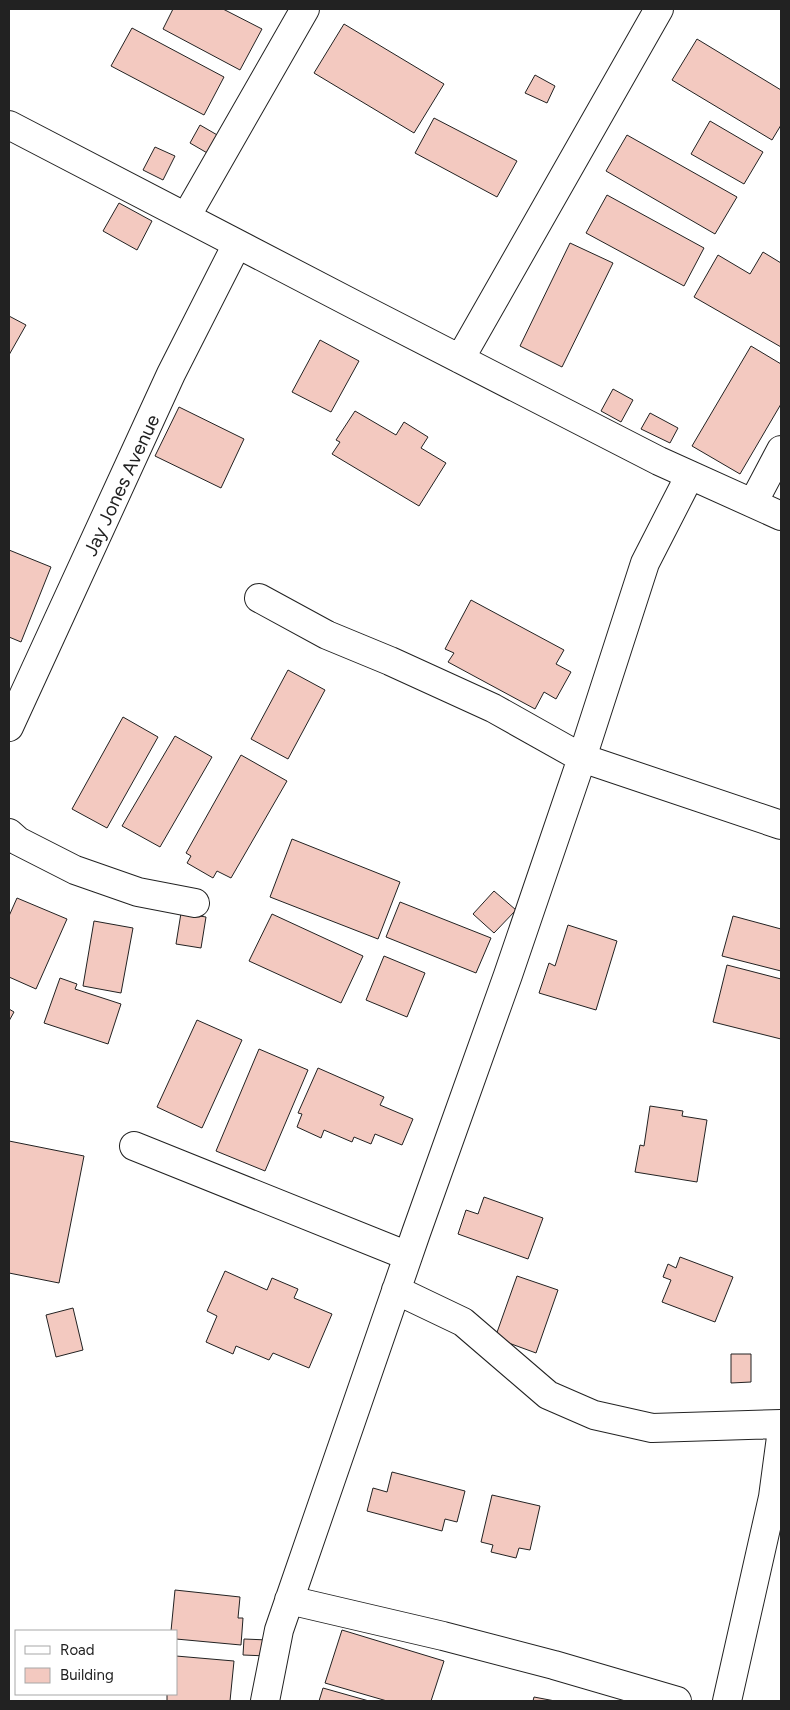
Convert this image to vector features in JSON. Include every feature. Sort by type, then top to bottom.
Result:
[{"type":"street","points":[[186,217],[305,9]]},
{"type":"street","points":[[460,359],[659,9]]},
{"type":"street","points":[[9,124],[237,244],[659,461],[781,516]]},
{"type":"street","name":"Jay Jones Avenue","points":[[9,728],[172,374],[237,244]]},
{"type":"street","points":[[753,503],[781,450]]},
{"type":"street","points":[[266,1701],[278,1630],[508,975],[646,563],[690,475]]},
{"type":"street","points":[[259,598],[327,635],[390,661],[493,708],[582,758],[781,825]]},
{"type":"street","points":[[9,834],[18,841],[75,870],[138,892],[195,903]]},
{"type":"street","points":[[134,1146],[408,1256]]},
{"type":"street","points":[[396,1290],[463,1322],[548,1395],[594,1415],[652,1428],[781,1424]]},
{"type":"street","points":[[727,1701],[773,1497],[781,1437]]},
{"type":"street","points":[[289,1600],[443,1636],[554,1665],[676,1701]]},
{"type":"building","points":[[173,9],[223,9],[262,29],[240,70],[163,29]]},
{"type":"building","points":[[344,24],[444,84],[414,133],[314,73]]},
{"type":"building","points":[[132,28],[224,77],[204,115],[111,66]]},
{"type":"building","points":[[697,39],[781,90],[781,125],[772,140],[672,80]]},
{"type":"building","points":[[535,75],[555,86],[547,103],[525,93]]},
{"type":"building","points":[[434,118],[517,161],[497,197],[415,153]]},
{"type":"building","points":[[710,121],[763,152],[744,184],[691,154]]},
{"type":"building","points":[[200,125],[219,136],[209,154],[190,143]]},
{"type":"building","points":[[627,135],[737,197],[715,234],[606,171]]},
{"type":"building","points":[[155,147],[175,156],[163,180],[143,170]]},
{"type":"building","points":[[607,195],[704,248],[684,286],[586,233]]},
{"type":"building","points":[[119,203],[152,221],[137,250],[103,231]]},
{"type":"building","points":[[570,243],[613,263],[562,367],[520,346]]},
{"type":"building","points":[[763,252],[781,263],[781,347],[694,297],[718,255],[750,274]]},
{"type":"building","points":[[9,316],[26,325],[9,355]]},
{"type":"building","points":[[320,340],[359,361],[331,412],[292,392]]},
{"type":"building","points":[[751,346],[781,364],[781,404],[740,474],[692,446]]},
{"type":"building","points":[[613,389],[633,400],[621,422],[601,411]]},
{"type":"building","points":[[179,407],[244,439],[221,488],[155,456]]},
{"type":"building","points":[[355,411],[396,435],[404,422],[428,437],[421,448],[446,463],[419,506],[332,454],[340,442],[336,440]]},
{"type":"building","points":[[650,413],[678,428],[670,443],[641,429]]},
{"type":"building","points":[[9,550],[51,567],[21,642],[9,637]]},
{"type":"building","points":[[471,600],[564,650],[556,664],[571,672],[556,699],[544,692],[535,709],[448,662],[454,653],[445,649]]},
{"type":"building","points":[[288,670],[325,690],[288,759],[251,739]]},
{"type":"building","points":[[123,717],[158,737],[107,828],[72,809]]},
{"type":"building","points":[[175,736],[212,757],[160,847],[122,826]]},
{"type":"building","points":[[241,755],[287,781],[231,878],[217,871],[213,878],[187,863],[191,856],[186,853]]},
{"type":"building","points":[[292,839],[400,882],[378,939],[270,897]]},
{"type":"building","points":[[494,891],[516,910],[494,933],[473,914]]},
{"type":"building","points":[[17,898],[67,919],[36,989],[9,977],[9,916]]},
{"type":"building","points":[[400,902],[491,938],[476,973],[386,937]]},
{"type":"building","points":[[181,913],[206,917],[201,948],[176,944]]},
{"type":"building","points":[[272,914],[363,956],[341,1003],[249,961]]},
{"type":"building","points":[[733,916],[781,929],[781,971],[722,956]]},
{"type":"building","points":[[94,921],[133,928],[121,993],[83,986]]},
{"type":"building","points":[[568,925],[617,941],[596,1010],[539,993],[549,963],[555,966]]},
{"type":"building","points":[[384,956],[425,973],[407,1017],[366,1000]]},
{"type":"building","points":[[727,965],[781,979],[781,1039],[713,1022]]},
{"type":"building","points":[[60,978],[77,984],[75,989],[121,1004],[108,1044],[44,1023]]},
{"type":"building","points":[[9,1009],[14,1012],[9,1021]]},
{"type":"building","points":[[197,1020],[242,1040],[202,1128],[157,1107]]},
{"type":"building","points":[[259,1049],[308,1070],[265,1171],[216,1151]]},
{"type":"building","points":[[318,1068],[384,1097],[380,1105],[413,1119],[402,1145],[375,1134],[371,1144],[354,1137],[352,1142],[324,1130],[321,1138],[297,1127],[302,1114],[298,1113]]},
{"type":"building","points":[[650,1106],[683,1111],[682,1116],[707,1120],[697,1182],[635,1172],[640,1145],[644,1146]]},
{"type":"building","points":[[9,1141],[84,1156],[59,1283],[9,1273]]},
{"type":"building","points":[[484,1197],[543,1218],[528,1259],[458,1234],[466,1210],[478,1214]]},
{"type":"building","points":[[680,1257],[733,1277],[715,1322],[662,1302],[671,1280],[663,1277],[668,1264],[676,1268]]},
{"type":"building","points":[[225,1271],[267,1290],[272,1278],[298,1289],[294,1298],[332,1314],[309,1368],[273,1353],[269,1360],[236,1346],[233,1354],[206,1342],[217,1316],[207,1311]]},
{"type":"building","points":[[517,1276],[558,1290],[536,1353],[495,1338]]},
{"type":"building","points":[[73,1308],[83,1350],[56,1357],[46,1315]]},
{"type":"building","points":[[731,1354],[751,1354],[751,1382],[731,1383]]},
{"type":"building","points":[[392,1472],[465,1491],[457,1522],[445,1519],[442,1531],[367,1511],[373,1488],[387,1492]]},
{"type":"building","points":[[492,1495],[540,1506],[530,1550],[519,1548],[516,1558],[491,1552],[493,1545],[481,1542]]},
{"type":"building","points":[[175,1590],[240,1597],[238,1618],[243,1618],[241,1645],[178,1639],[178,1630],[171,1630]]},
{"type":"building","points":[[342,1630],[444,1661],[431,1701],[387,1701],[325,1683]]},
{"type":"building","points":[[244,1639],[268,1640],[267,1656],[243,1655]]},
{"type":"building","points":[[178,1656],[234,1661],[230,1701],[167,1701],[167,1695],[178,1695]]},
{"type":"building","points":[[323,1688],[369,1701],[319,1701]]},
{"type":"building","points":[[534,1697],[555,1701],[533,1701]]}]
